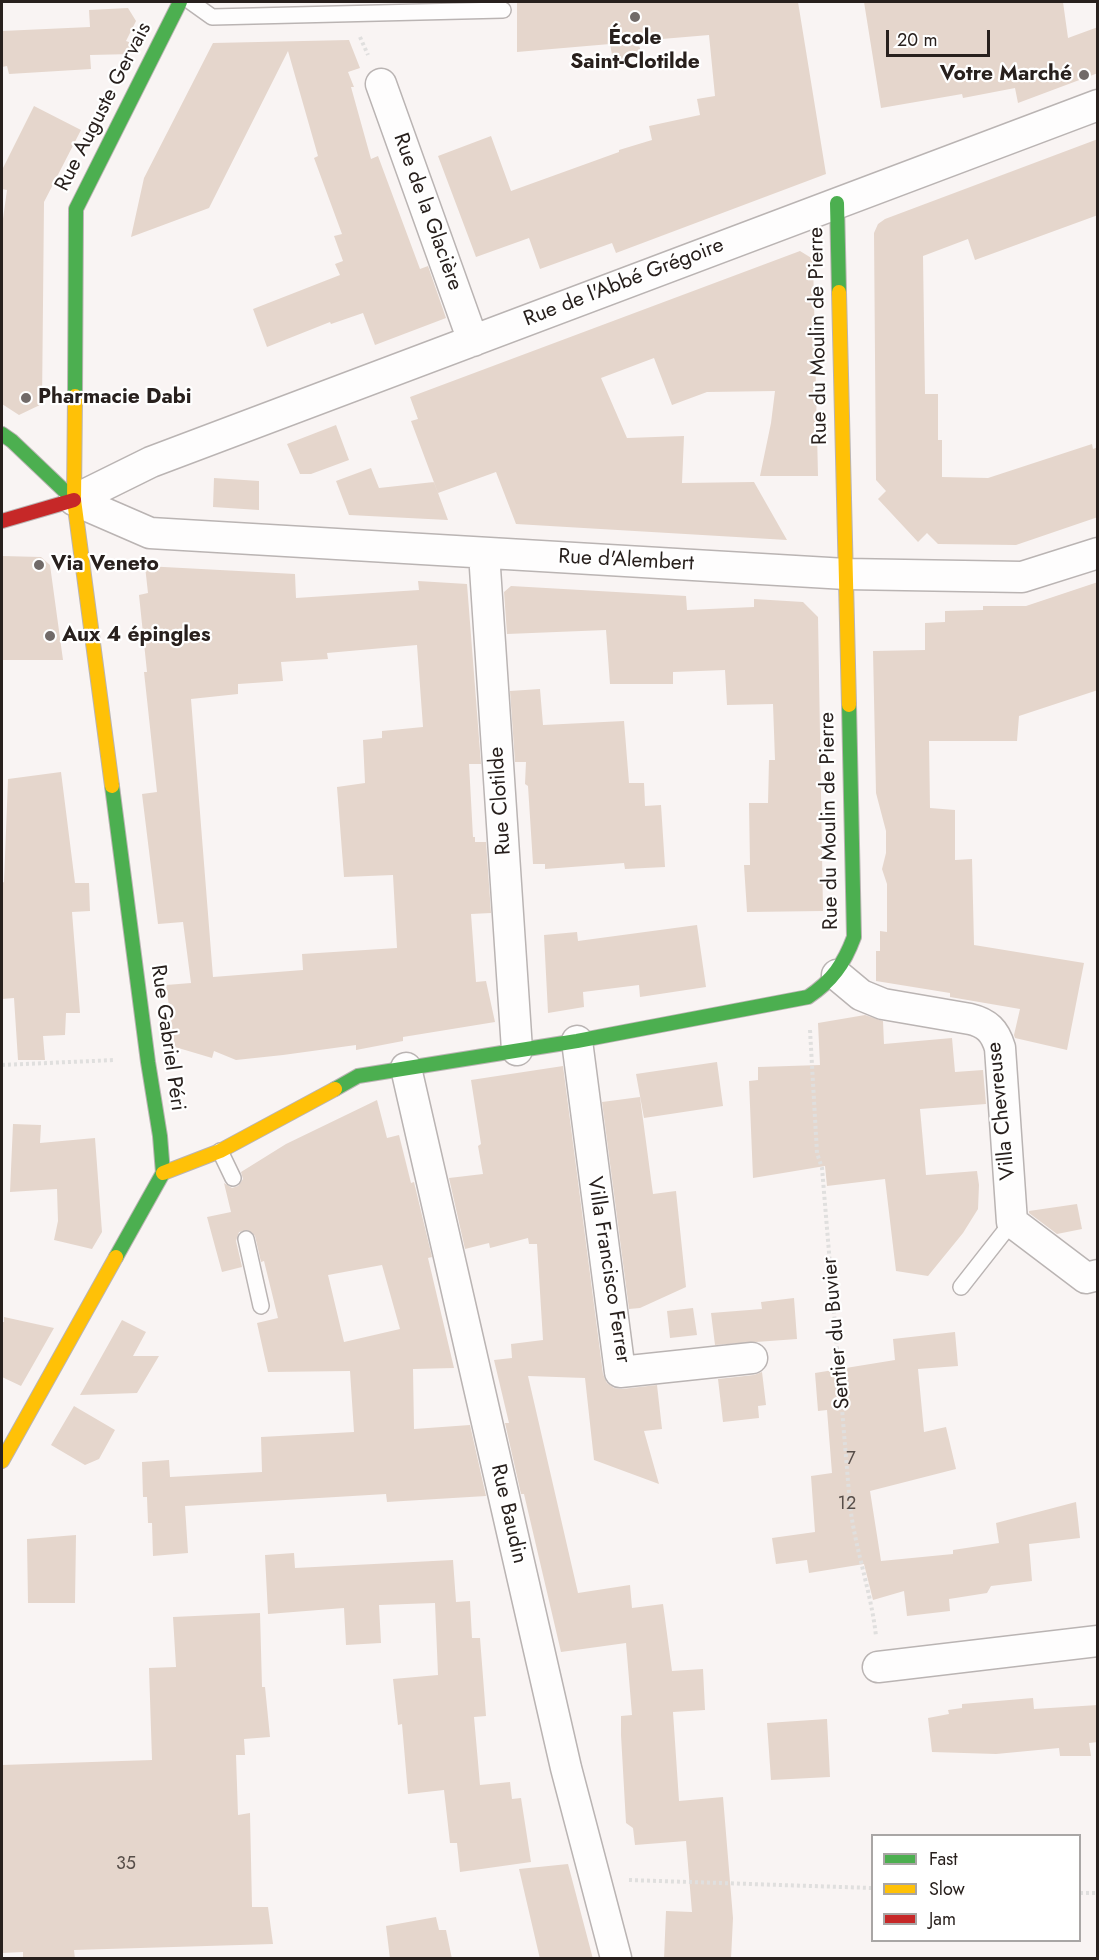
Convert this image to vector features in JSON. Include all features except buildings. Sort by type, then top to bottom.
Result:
[{"type":"street","name":"Rue Auguste Gervais","points":[[74,500],[76,209],[180,2]]},
{"type":"street","name":"Rue de la Glacière","points":[[381,84],[473,341]]},
{"type":"street","name":"Rue de l'Abbé Grégoire","points":[[74,500],[151,462],[1098,105]]},
{"type":"street","name":"Rue du Moulin de Pierre","points":[[163,1173],[220,1151],[357,1076],[576,1041],[808,997],[837,975],[848,957],[854,937],[837,203]]},
{"type":"street","points":[[7,438],[74,500]]},
{"type":"street","points":[[2,521],[74,500]]},
{"type":"street","name":"Rue d'Alembert","points":[[74,500],[150,533],[846,574],[1022,577],[1098,553]]},
{"type":"street","name":"Rue Gabriel Péri","points":[[74,500],[148,1062],[160,1136],[163,1173]]},
{"type":"street","name":"Rue Clotilde","points":[[483,553],[517,1050]]},
{"type":"street","name":"Villa Chevreuse","points":[[837,975],[861,995],[883,1004],[970,1019],[990,1028],[996,1035],[1000,1048],[1012,1222]]},
{"type":"street","name":"Villa Francisco Ferrer","points":[[576,1041],[620,1372],[752,1358]]},
{"type":"street","name":"Rue Baudin","points":[[406,1068],[566,1768],[616,1959]]},
{"type":"street","points":[[2,1461],[163,1173]]},
{"type":"street","points":[[1012,1222],[1086,1278],[1098,1275]]},
{"type":"street","points":[[878,1666],[1098,1641]]},
{"type":"lane","points":[[191,2],[212,17],[503,10]]},
{"type":"lane","points":[[220,1151],[233,1178]]},
{"type":"lane","points":[[961,1287],[1012,1222]]},
{"type":"lane","points":[[246,1239],[261,1306]]},
{"type":"path","points":[[350,15],[381,84]]},
{"type":"path","name":"Sentier du Buvier","points":[[808,997],[817,1153],[822,1168],[850,1505],[854,1535],[874,1614],[878,1666]]},
{"type":"path","points":[[2,1065],[112,1060],[148,1062]]},
{"type":"path","points":[[595,1880],[871,1887]]},
{"type":"path","points":[[1081,1893],[1098,1893]]},
{"type":"traffic: fast","points":[[75,396],[76,209],[180,2]]},
{"type":"traffic: fast","points":[[837,203],[839,292]]},
{"type":"traffic: fast","points":[[2,434],[74,500]]},
{"type":"traffic: fast","points":[[335,1089],[358,1076],[577,1041],[808,997],[824,985],[836,971],[846,956],[854,937],[849,705]]},
{"type":"traffic: fast","points":[[112,786],[148,1062],[160,1136],[163,1173],[116,1257]]},
{"type":"traffic: slow","points":[[839,292],[849,705]]},
{"type":"traffic: slow","points":[[75,396],[74,500],[112,786]]},
{"type":"traffic: slow","points":[[163,1173],[220,1151],[335,1089]]},
{"type":"traffic: slow","points":[[2,1461],[116,1257]]},
{"type":"traffic: jam","points":[[2,521],[74,500]]},
{"type":"place","name":"École Saint-Clotilde","points":[[635,17]]},
{"type":"place","name":"Votre Marché","points":[[1084,75]]},
{"type":"place","name":"Pharmacie Dabi","points":[[26,398]]},
{"type":"place","name":"Via Veneto","points":[[39,565]]},
{"type":"place","name":"Aux 4 épingles","points":[[50,636]]}]
